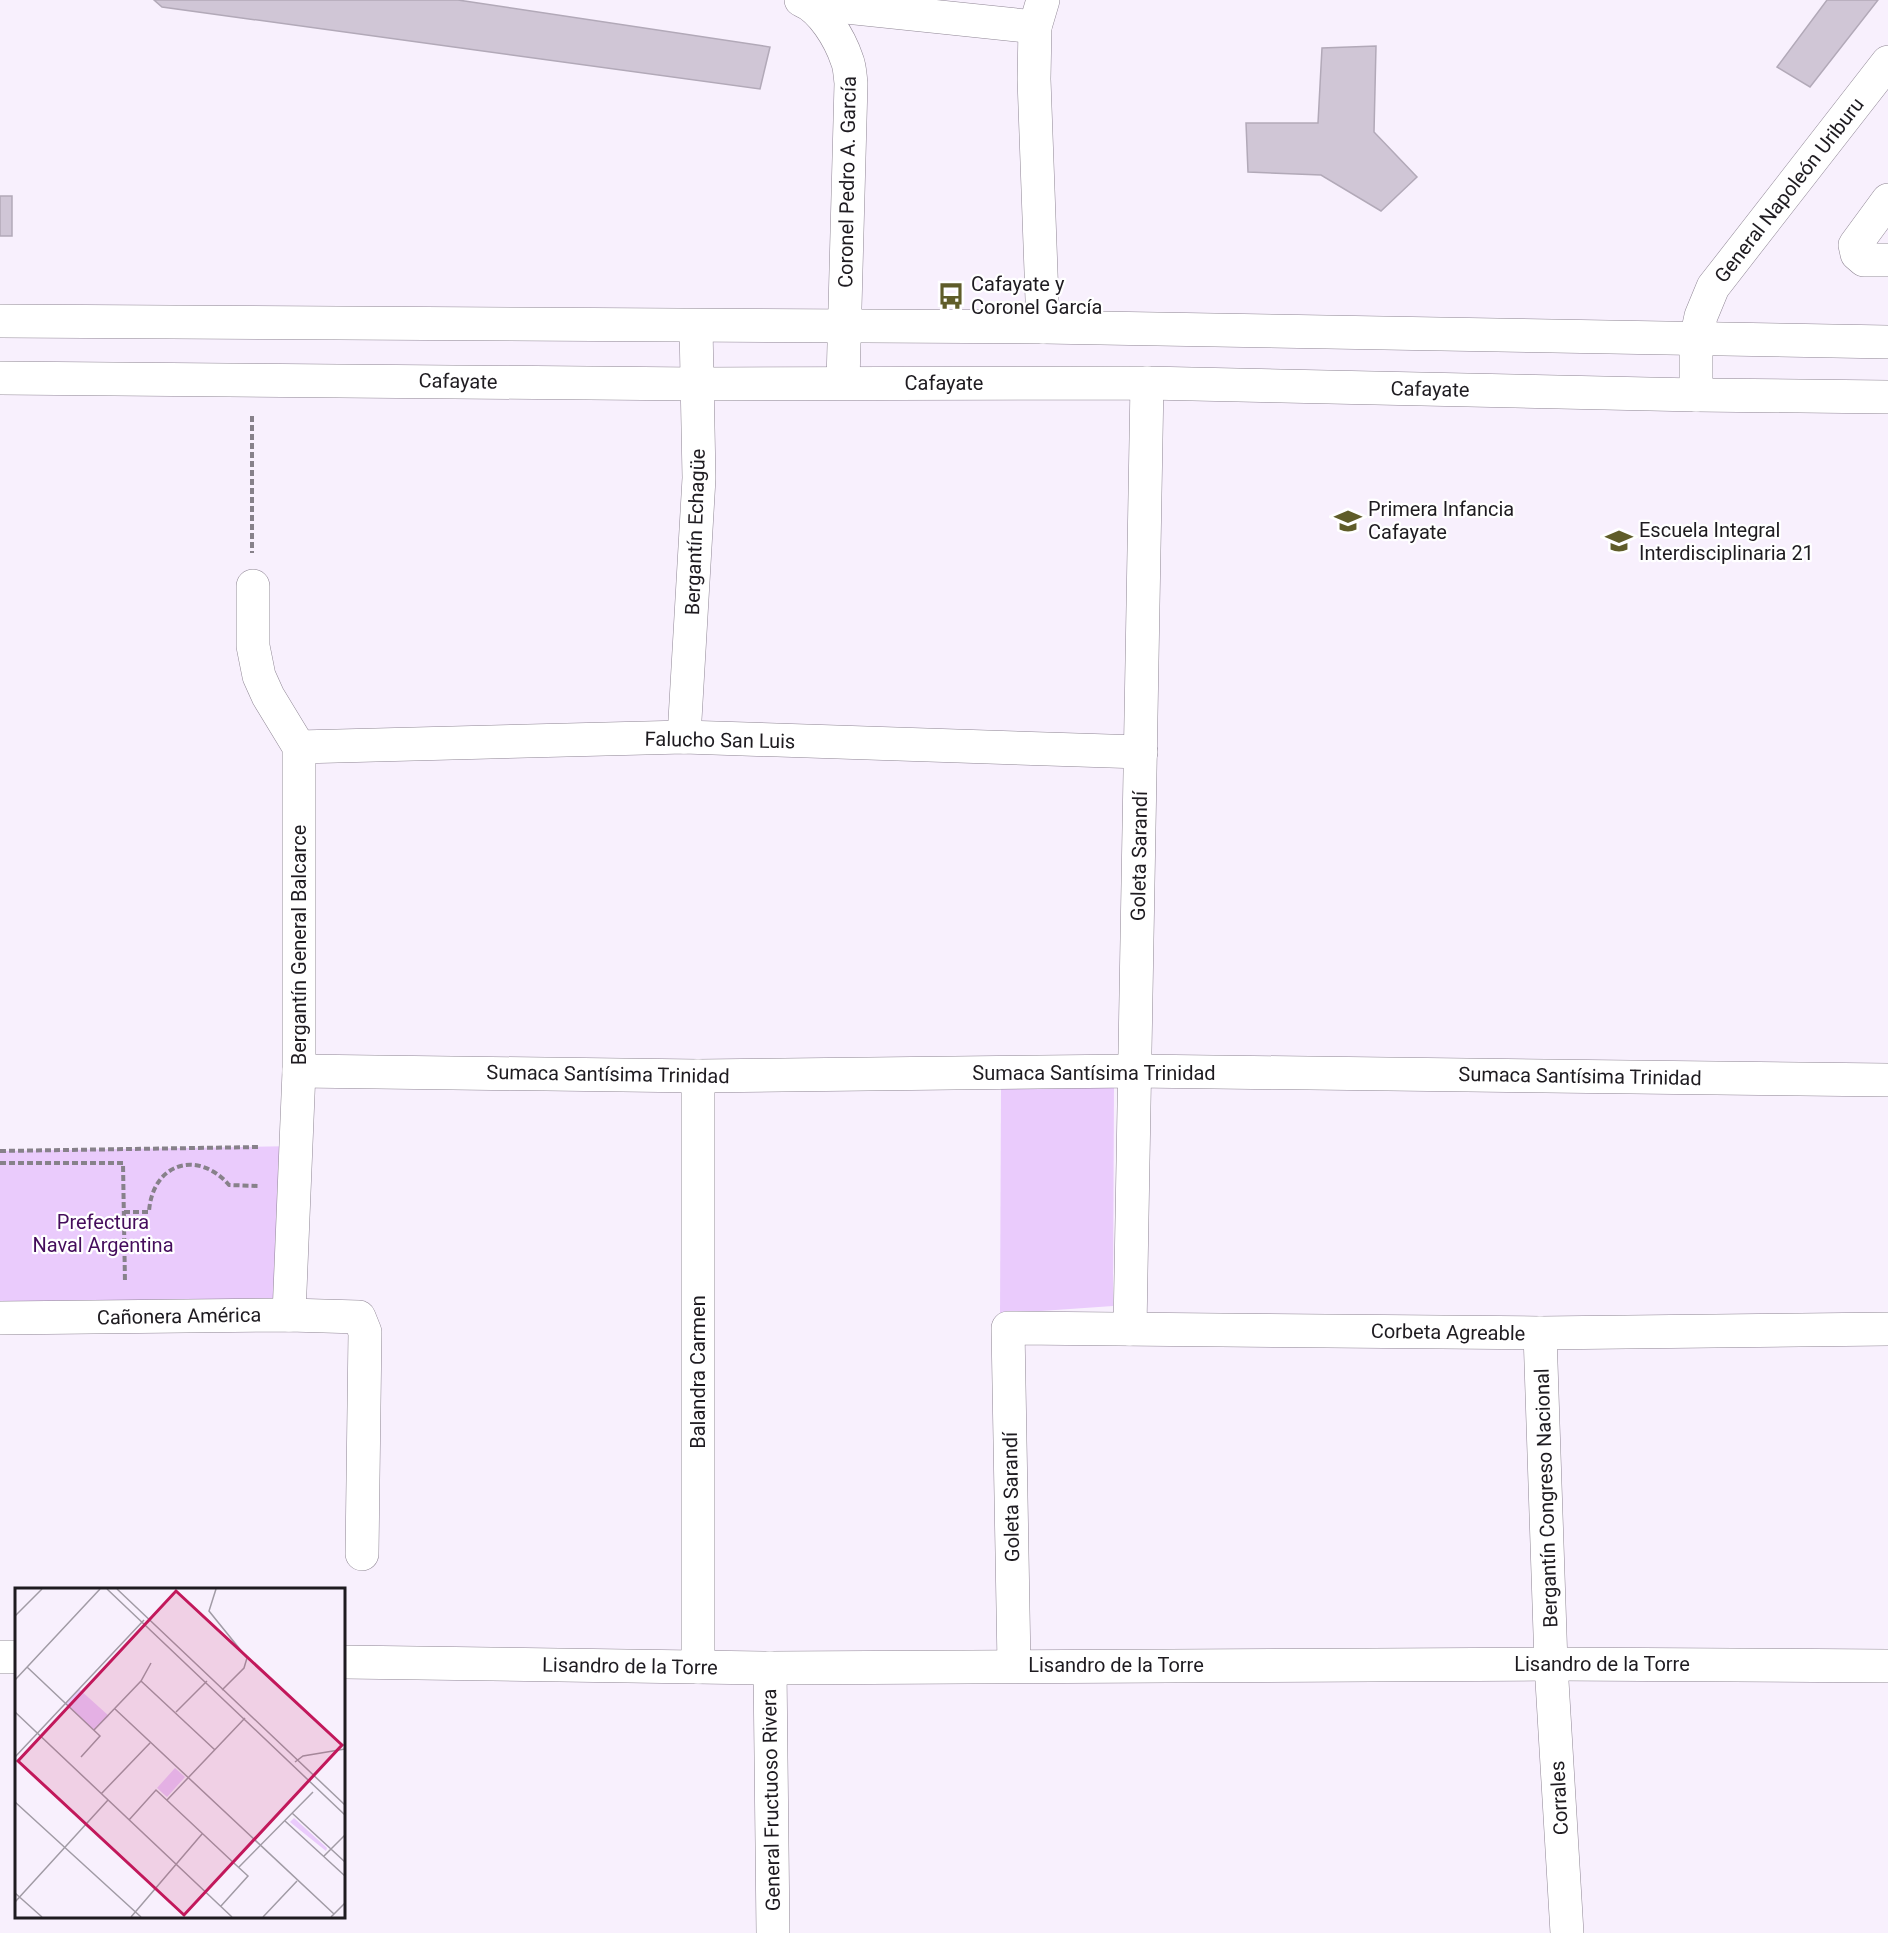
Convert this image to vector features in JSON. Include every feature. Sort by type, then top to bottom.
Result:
[{"type":"street","points":[[804,1],[1039,14],[1034,79],[1043,327]]},
{"type":"street","name":"Coronel Pedro A. García","points":[[804,1],[834,33],[847,60],[851,84],[843,382]]},
{"type":"street","name":"General Napoleón Uriburu","points":[[1696,395],[1696,339],[1701,316],[1713,287],[1888,62]]},
{"type":"street","points":[[1888,200],[1854,245],[1857,254],[1864,260],[1888,260]]},
{"type":"street","points":[[0,321],[1043,327],[1888,342]]},
{"type":"street","name":"Bergantín Echagüe","points":[[684,738],[699,478],[696,326]]},
{"type":"street","name":"Cafayate","points":[[0,378],[697,384],[1147,383],[1888,397]]},
{"type":"street","name":"Goleta Sarandí","points":[[1131,1329],[1147,383]]},
{"type":"street","points":[[253,586],[253,646],[259,676],[298,747]]},
{"type":"street","name":"Falucho San Luis","points":[[298,747],[684,738],[1141,752]]},
{"type":"street","name":"Bergantín General Balcarce","points":[[289,1315],[299,1071],[298,747]]},
{"type":"street","name":"Sumaca Santísima Trinidad","points":[[299,1071],[698,1076],[1135,1071],[1888,1080]]},
{"type":"street","name":"Balandra Carmen","points":[[698,1076],[698,1667]]},
{"type":"street","name":"Cañonera América","points":[[0,1318],[289,1315],[358,1317],[365,1332],[362,1554]]},
{"type":"street","name":"Goleta Sarandí","points":[[1008,1328],[1014,1665]]},
{"type":"street","name":"Corbeta Agreable","points":[[1008,1328],[1540,1333],[1888,1329]]},
{"type":"street","name":"Bergantín Congreso Nacional","points":[[1540,1333],[1551,1664]]},
{"type":"street","name":"Lisandro de la Torre","points":[[345,1662],[770,1668],[1551,1664],[1888,1666]]},
{"type":"street","name":"Corrales","points":[[1551,1664],[1568,1933]]},
{"type":"street","name":"General Fructuoso Rivera","points":[[770,1668],[773,1933]]},
{"type":"path","points":[[251,379],[253,586]]},
{"type":"path","points":[[0,1151],[296,1146]]},
{"type":"path","points":[[0,1164],[123,1163],[125,1317]]},
{"type":"path","points":[[124,1212],[149,1212],[150,1197],[156,1184],[166,1173],[179,1167],[193,1165],[207,1167],[220,1175],[229,1185],[295,1186]]},
{"type":"green space","points":[[1114,1086],[1113,1306],[1000,1314],[1001,1089]]},
{"type":"green space","name":"Prefectura Naval Argentina","points":[[296,1146],[289,1315],[0,1318],[0,1151]]},
{"type":"building","points":[[154,0],[458,0],[770,47],[760,89],[162,7]]},
{"type":"building","points":[[1827,0],[1878,0],[1810,87],[1777,67]]},
{"type":"building","points":[[1376,46],[1374,132],[1417,177],[1381,211],[1321,175],[1248,172],[1246,123],[1318,123],[1322,48]]},
{"type":"building","points":[[0,196],[12,196],[12,236],[0,236]]},
{"type":"place","name":"Cafayate y Coronel García","points":[[951,296]]},
{"type":"place","name":"Primera Infancia Cafayate","points":[[1348,521]]},
{"type":"place","name":"Escuela Integral Interdisciplinaria 21","points":[[1619,541]]}]
